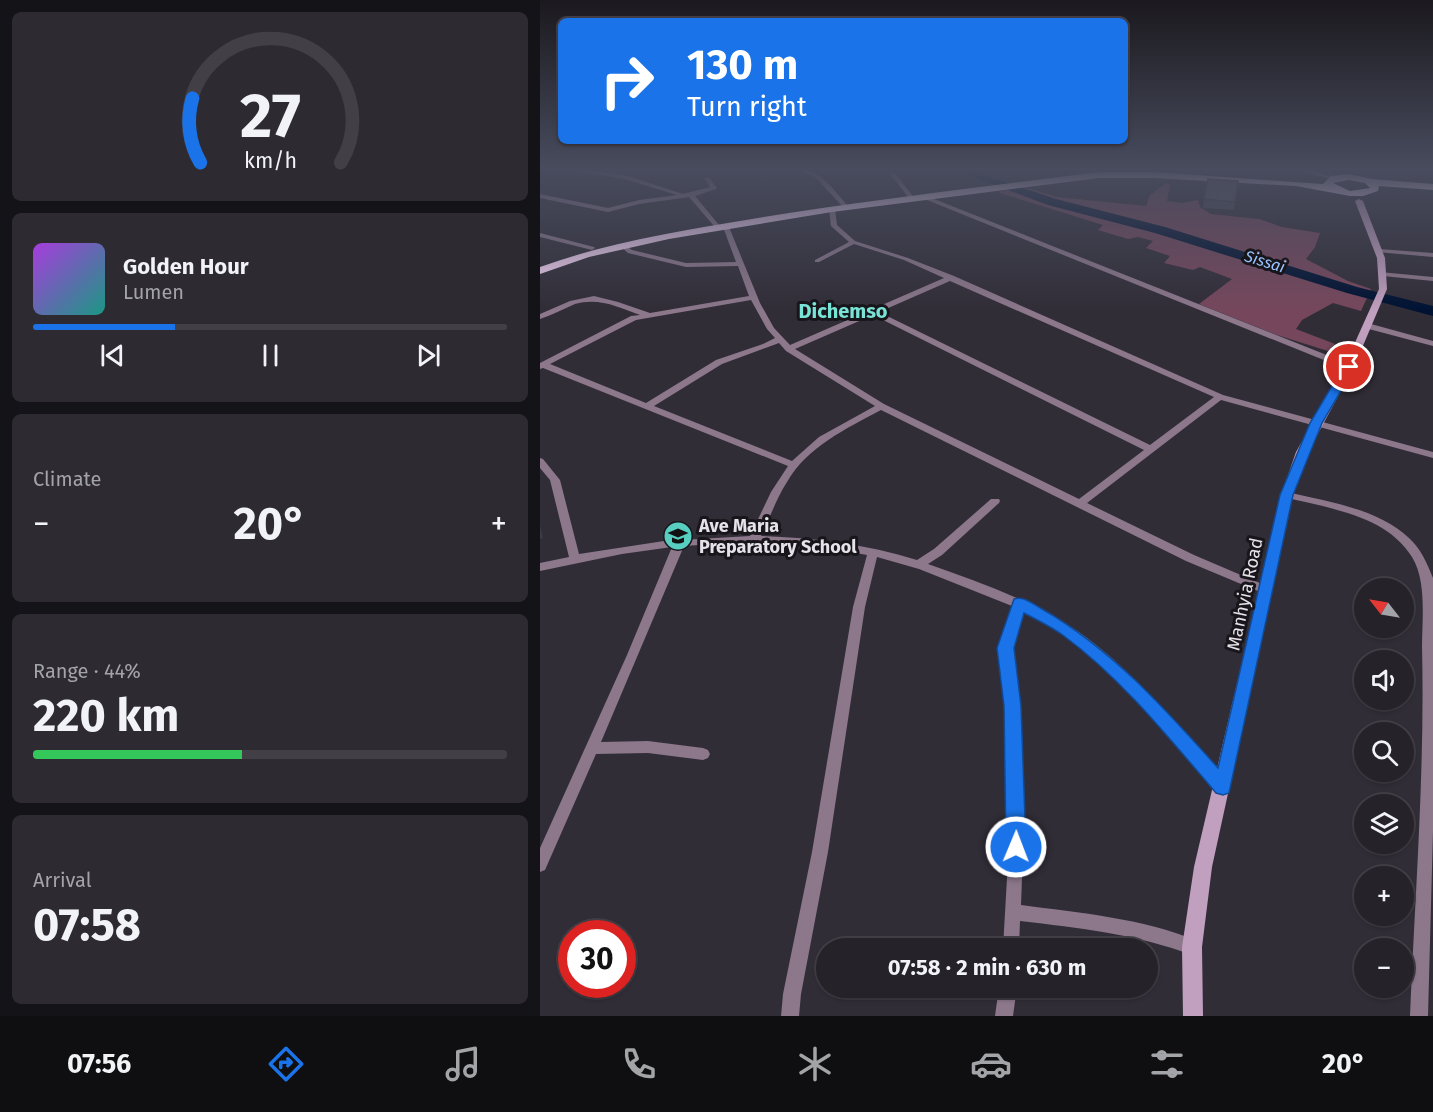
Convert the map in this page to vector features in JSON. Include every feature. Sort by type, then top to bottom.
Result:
[{"type":"highway","points":[[540,265],[592,248],[774,217]]},
{"type":"highway","points":[[540,271],[586,254],[721,226],[777,217]]},
{"type":"main road","name":"Manhyia Road","points":[[1193,1016],[1192,947],[1203,867],[1223,787],[1287,495],[1316,423],[1349,367],[1383,289],[1383,274],[1371,217]]},
{"type":"street","points":[[713,217],[721,226],[742,264],[771,329],[789,349],[881,406],[1190,558],[1265,590]]},
{"type":"street","points":[[833,217],[834,226],[853,242],[906,259],[951,278],[1102,347],[1220,397],[1433,455]]},
{"type":"street","points":[[975,217],[1349,367]]},
{"type":"street","points":[[540,236],[592,248]]},
{"type":"street","points":[[817,261],[853,242]]},
{"type":"street","points":[[624,246],[630,252],[638,255],[686,265],[742,264]]},
{"type":"street","points":[[1378,251],[1433,255]]},
{"type":"street","points":[[1383,274],[1433,279]]},
{"type":"street","points":[[789,349],[951,278]]},
{"type":"street","points":[[540,317],[576,300],[591,296],[648,315]]},
{"type":"street","points":[[542,366],[634,318],[755,297]]},
{"type":"street","points":[[873,312],[1152,450]]},
{"type":"street","points":[[1368,326],[1433,344]]},
{"type":"street","points":[[647,406],[718,362],[780,339]]},
{"type":"street","points":[[542,366],[794,465]]},
{"type":"street","points":[[1079,504],[1220,397]]},
{"type":"street","points":[[754,540],[777,490],[794,465],[825,437],[881,406]]},
{"type":"street","points":[[540,461],[555,480],[575,558]]},
{"type":"street","points":[[1287,495],[1379,521],[1395,529],[1422,561],[1427,578],[1432,702],[1419,1016]]},
{"type":"street","points":[[919,564],[938,552],[995,501]]},
{"type":"street","points":[[540,567],[575,558],[679,544],[754,540],[835,545],[919,564],[1019,603],[1068,631],[1100,656],[1167,724],[1223,787]]},
{"type":"street","points":[[540,865],[679,544]]},
{"type":"street","points":[[790,1016],[792,994],[820,852],[859,607],[873,552]]},
{"type":"street","points":[[1012,938],[1017,825],[1012,706],[1006,648],[1019,603]]},
{"type":"street","points":[[592,748],[648,747],[703,754]]},
{"type":"street","points":[[1013,912],[1124,926],[1170,938],[1192,947]]},
{"type":"street","points":[[1004,1016],[1006,998]]},
{"type":"shaded area","points":[[1079,217],[1244,217],[1320,233],[1315,247],[1306,259],[1348,281],[1371,289],[1361,311],[1333,303],[1302,320],[1296,329],[1335,344],[1328,351],[1277,335],[1199,304],[1232,279],[1200,267],[1193,270],[1164,263],[1170,256],[1146,248],[1153,241],[1138,237],[1128,239],[1098,230],[1103,225]]},
{"type":"waterway","name":"Sissai","points":[[1111,217],[1160,230],[1352,290],[1433,311]]},
{"type":"place","name":"Ave Maria Preparatory School","points":[[678,536]]},
{"type":"district","name":"Dichemso","points":[[843,311]]},
{"type":"route","points":[[1016,847],[1012,706],[1006,648],[1019,603],[1068,631],[1100,656],[1191,748],[1223,787],[1287,495],[1302,452],[1316,423],[1349,367]]}]
